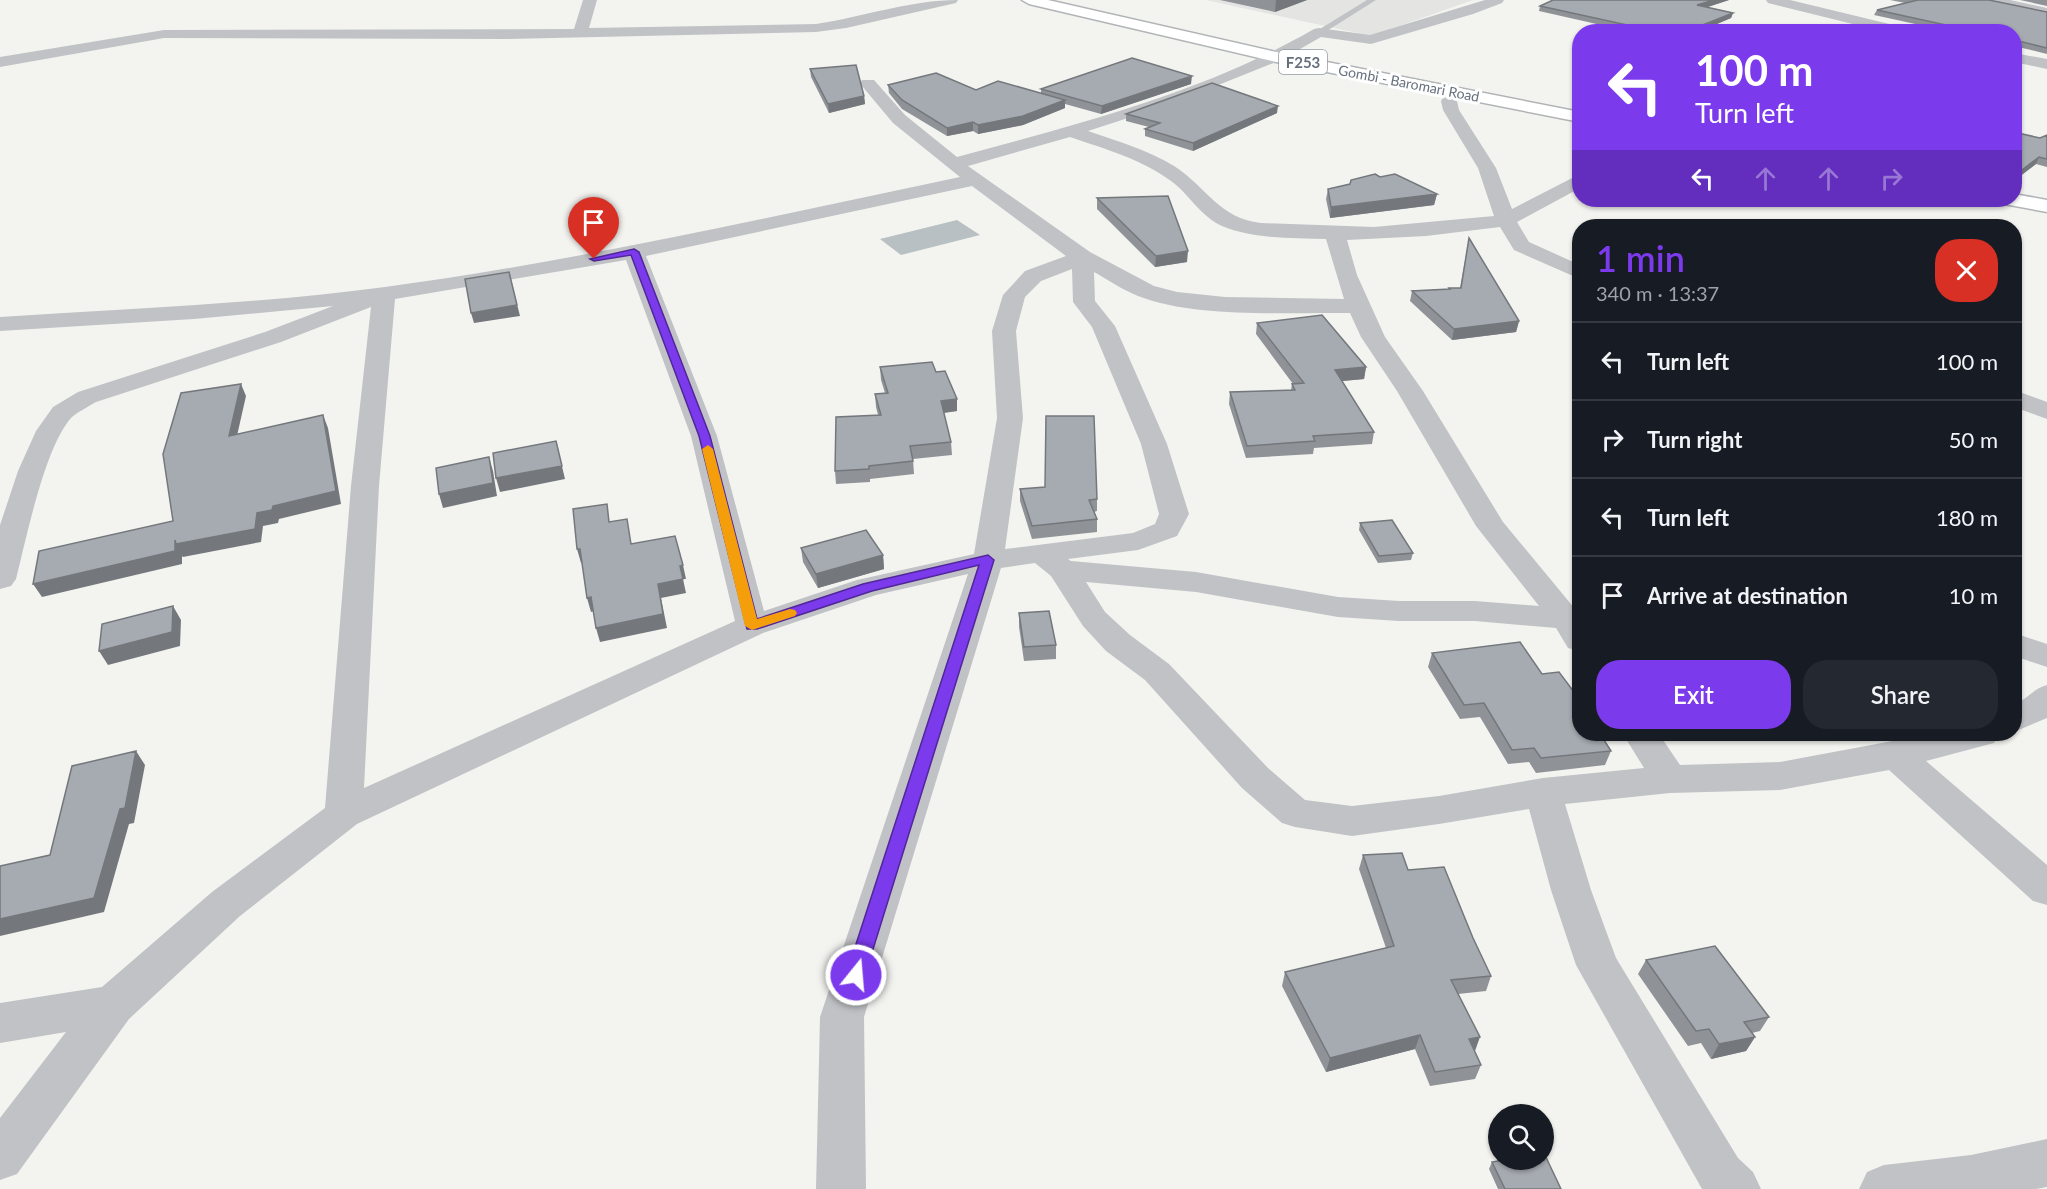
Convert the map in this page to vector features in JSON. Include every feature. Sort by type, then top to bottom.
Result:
[{"type":"main road","name":"Gombi - Baromari Road","points":[[1029,0],[1282,53],[1572,107]]},
{"type":"main road","name":"Gombi - Baromari Road","points":[[1061,0],[1282,53],[1572,115]]},
{"type":"main road","points":[[2022,191],[2047,196]]},
{"type":"main road","points":[[2022,202],[2047,206]]},
{"type":"street","points":[[580,33],[590,0]]},
{"type":"street","points":[[0,62],[113,40],[164,34],[507,35],[816,28],[846,24],[951,0]]},
{"type":"street","points":[[954,164],[1071,131],[1165,100],[1282,53],[1319,32],[1371,40],[1497,0]]},
{"type":"street","points":[[1773,0],[1827,19],[1857,24]]},
{"type":"street","points":[[1991,0],[2047,12]]},
{"type":"street","points":[[1827,19],[1860,4]]},
{"type":"street","points":[[2022,59],[2047,64]]},
{"type":"street","points":[[867,83],[899,119],[974,180],[1082,257],[1146,291],[1176,299],[1225,304],[1358,306]]},
{"type":"street","points":[[1455,92],[1449,101],[1451,110],[1487,168],[1506,220],[1501,244]]},
{"type":"street","points":[[1071,131],[1148,159],[1180,179],[1212,212],[1230,222],[1257,228],[1335,235],[1392,234],[1506,220],[1572,185]]},
{"type":"street","points":[[0,324],[194,312],[384,294],[634,252],[974,180]]},
{"type":"street","points":[[1392,234],[1501,244],[1572,270]]},
{"type":"street","points":[[1335,235],[1346,275],[1373,337],[1410,391],[1491,526],[1572,629]]},
{"type":"street","points":[[634,252],[704,436],[752,626]]},
{"type":"street","points":[[842,1189],[842,1017],[988,560],[1010,418],[1004,331],[1014,295],[1033,276],[1082,257]]},
{"type":"street","points":[[1052,561],[1137,541],[1167,530],[1174,514],[1154,444],[1128,380],[1103,326],[1084,302],[1082,257]]},
{"type":"street","points":[[0,579],[33,471],[49,433],[62,412],[87,397],[273,337],[384,294]]},
{"type":"street","points":[[344,814],[365,486],[384,294]]},
{"type":"street","points":[[2022,401],[2047,411]]},
{"type":"street","points":[[0,1157],[113,1005],[226,904],[344,814],[752,626],[868,587],[988,560],[1052,561],[1273,594],[1338,607],[1399,611],[1475,611],[1572,630]]},
{"type":"street","points":[[1052,561],[1094,619],[1118,643],[1157,672],[1255,778],[1295,813],[1352,821],[1439,810],[1543,792],[1670,779],[1780,776],[1896,755],[1953,741]]},
{"type":"street","points":[[2022,647],[2047,656]]},
{"type":"street","points":[[2022,716],[2038,708],[2047,697]]},
{"type":"street","points":[[1646,741],[1670,779]]},
{"type":"street","points":[[1896,755],[2047,889]]},
{"type":"street","points":[[1543,792],[1571,890],[1597,965],[1721,1175],[1736,1189]]},
{"type":"street","points":[[0,1023],[113,1005]]},
{"type":"street","points":[[1884,1189],[1971,1179],[2047,1163]]},
{"type":"lane","points":[[1319,32],[1372,0]]},
{"type":"shaded area","points":[[1206,0],[1473,0],[1371,36]]},
{"type":"shaded area","points":[[957,220],[980,235],[901,255],[880,239]]},
{"type":"building","points":[[1553,0],[1714,0],[1697,5],[1733,13],[1705,24],[1622,24],[1540,6]]},
{"type":"building","points":[[1918,0],[1989,0],[2047,12],[2047,48],[2022,42],[2022,24],[1941,24],[1877,10]]},
{"type":"building","points":[[1132,58],[1192,76],[1102,106],[1041,89]]},
{"type":"building","points":[[856,65],[864,96],[828,104],[810,69]]},
{"type":"building","points":[[936,73],[976,90],[998,81],[1065,100],[1023,116],[978,125],[973,122],[947,128],[902,100],[888,85]]},
{"type":"building","points":[[1212,83],[1278,106],[1193,143],[1145,129],[1160,123],[1126,114]]},
{"type":"building","points":[[2022,134],[2040,138],[2047,135],[2047,159],[2039,157],[2022,170]]},
{"type":"building","points":[[1375,174],[1380,177],[1395,174],[1437,194],[1331,207],[1328,189],[1350,184],[1351,180]]},
{"type":"building","points":[[1168,196],[1188,251],[1156,256],[1097,198]]},
{"type":"building","points":[[1469,238],[1519,321],[1454,329],[1412,291],[1461,288]]},
{"type":"building","points":[[509,272],[517,305],[471,313],[465,279]]},
{"type":"building","points":[[1322,315],[1366,367],[1335,370],[1374,432],[1313,436],[1315,441],[1247,446],[1230,392],[1295,390],[1292,384],[1304,383],[1257,323]]},
{"type":"building","points":[[932,362],[936,372],[945,371],[957,399],[941,401],[951,442],[910,446],[913,461],[869,466],[869,469],[835,471],[836,417],[881,415],[875,394],[888,393],[880,367]]},
{"type":"building","points":[[241,384],[229,436],[323,415],[336,491],[273,506],[272,510],[257,513],[255,529],[176,544],[175,540],[175,551],[33,584],[39,551],[173,521],[163,454],[181,393]]},
{"type":"building","points":[[1046,416],[1094,416],[1097,499],[1089,500],[1097,519],[1032,526],[1020,489],[1045,487]]},
{"type":"building","points":[[556,441],[562,466],[496,478],[493,453]]},
{"type":"building","points":[[489,457],[493,483],[439,494],[436,468]]},
{"type":"building","points":[[607,504],[609,522],[627,519],[631,544],[675,536],[683,565],[680,566],[683,579],[658,584],[663,614],[596,628],[591,597],[587,598],[580,549],[577,549],[573,509]]},
{"type":"building","points":[[1392,520],[1413,553],[1379,556],[1360,523]]},
{"type":"building","points":[[866,530],[883,555],[816,574],[801,548]]},
{"type":"building","points":[[173,606],[172,632],[99,651],[102,624]]},
{"type":"building","points":[[1049,611],[1056,645],[1024,647],[1019,613]]},
{"type":"building","points":[[1520,642],[1542,674],[1559,672],[1572,689],[1572,741],[1605,741],[1611,751],[1541,758],[1534,748],[1512,750],[1484,703],[1464,705],[1432,653]]},
{"type":"building","points":[[136,751],[125,808],[120,809],[94,898],[0,919],[0,866],[50,855],[72,766]]},
{"type":"building","points":[[1402,853],[1408,870],[1444,867],[1491,976],[1451,980],[1480,1037],[1469,1039],[1481,1065],[1435,1072],[1420,1035],[1330,1058],[1285,972],[1394,946],[1363,855]]},
{"type":"building","points":[[1715,946],[1769,1017],[1744,1022],[1755,1037],[1719,1044],[1709,1029],[1696,1031],[1646,960]]},
{"type":"building","points":[[1496,1170],[1552,1170],[1561,1189],[1505,1189]]},
{"type":"slow traffic","points":[[708,449],[752,626],[790,613]]},
{"type":"route","points":[[594,259],[634,252],[704,436],[752,626],[868,587],[988,560],[856,975]]}]
